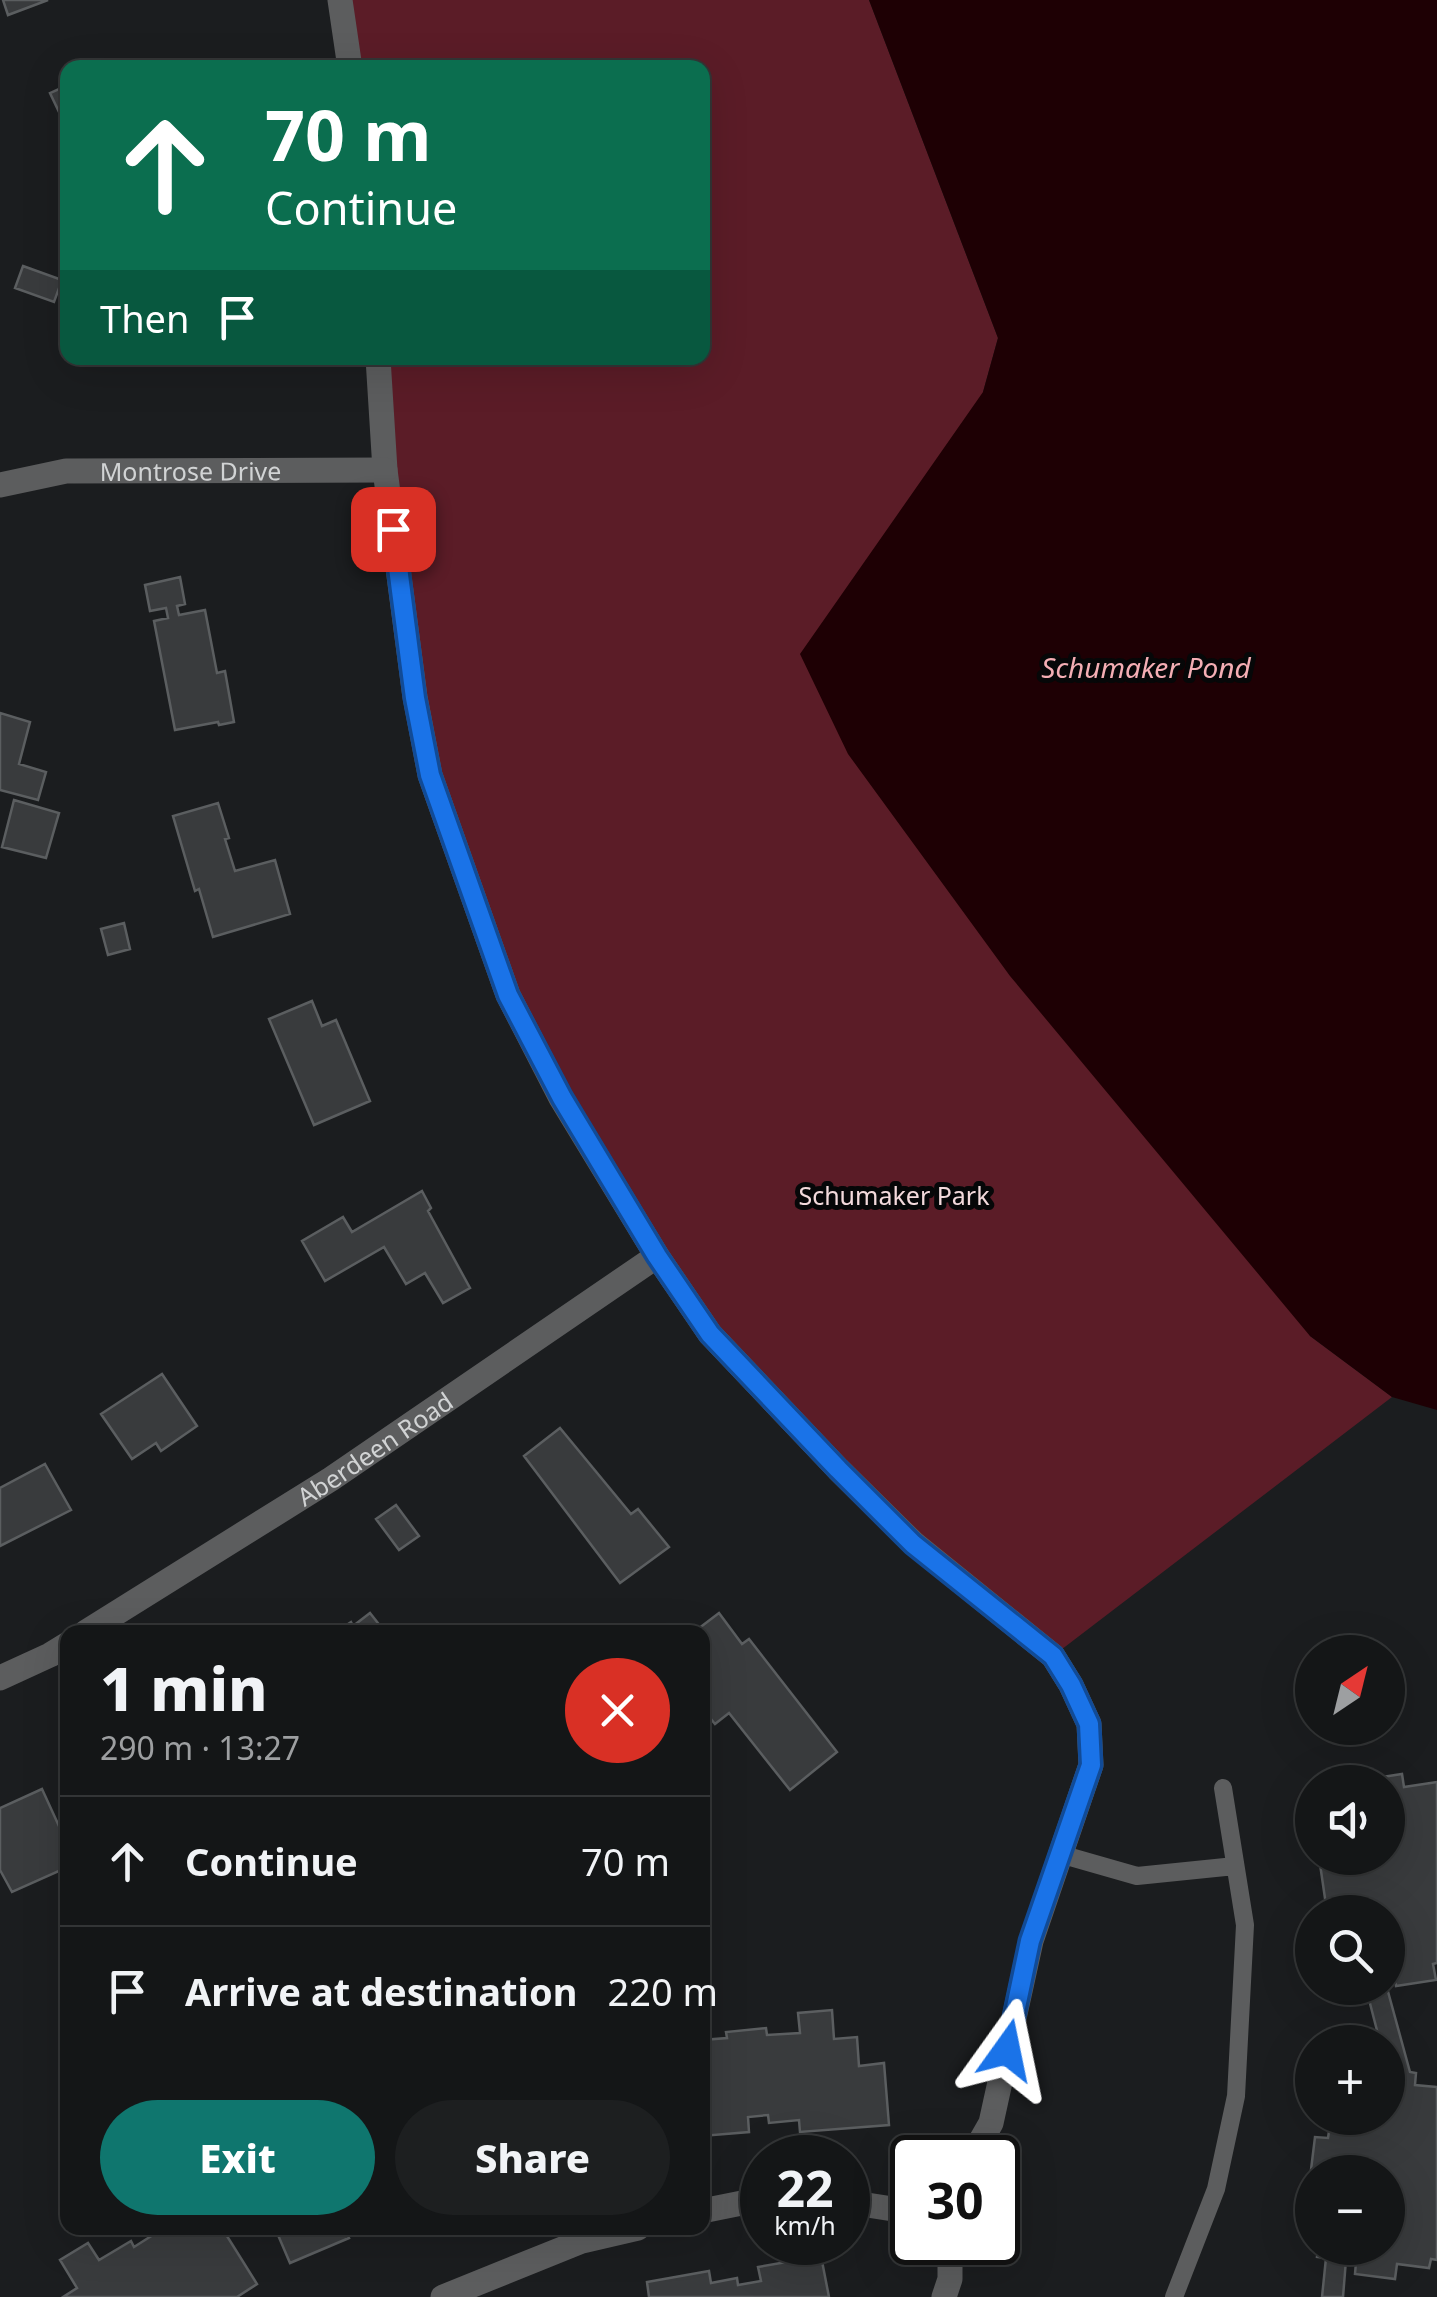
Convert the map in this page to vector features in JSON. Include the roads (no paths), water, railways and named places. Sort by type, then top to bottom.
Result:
[{"type":"street","points":[[340,0],[349,60]]},
{"type":"street","points":[[378,365],[386,470],[415,698],[430,775],[508,995],[562,1098],[657,1256],[710,1334],[913,1544],[1053,1656],[1089,1724],[1091,1765],[1030,1941],[991,2123],[984,2135]]},
{"type":"street","name":"Montrose Drive","points":[[0,485],[66,471],[386,470]]},
{"type":"street","name":"Aberdeen Road","points":[[97,1625],[330,1479],[657,1256]]},
{"type":"street","points":[[0,1678],[60,1648]]},
{"type":"street","points":[[710,2209],[740,2203]]},
{"type":"street","points":[[443,2297],[582,2241],[608,2235]]},
{"type":"street","points":[[944,2297],[950,2265]]},
{"type":"lane","points":[[1174,2297],[1216,2188],[1236,2096],[1245,1924],[1223,1788]]},
{"type":"lane","points":[[1060,1854],[1137,1876],[1236,1866]]},
{"type":"water","name":"Schumaker Pond","points":[[869,0],[1437,0],[1437,1410],[1392,1397],[1310,1336],[1010,976],[848,754],[800,654],[983,392],[998,338]]},
{"type":"park label","name":"Schumaker Park","points":[[894,1195]]}]
